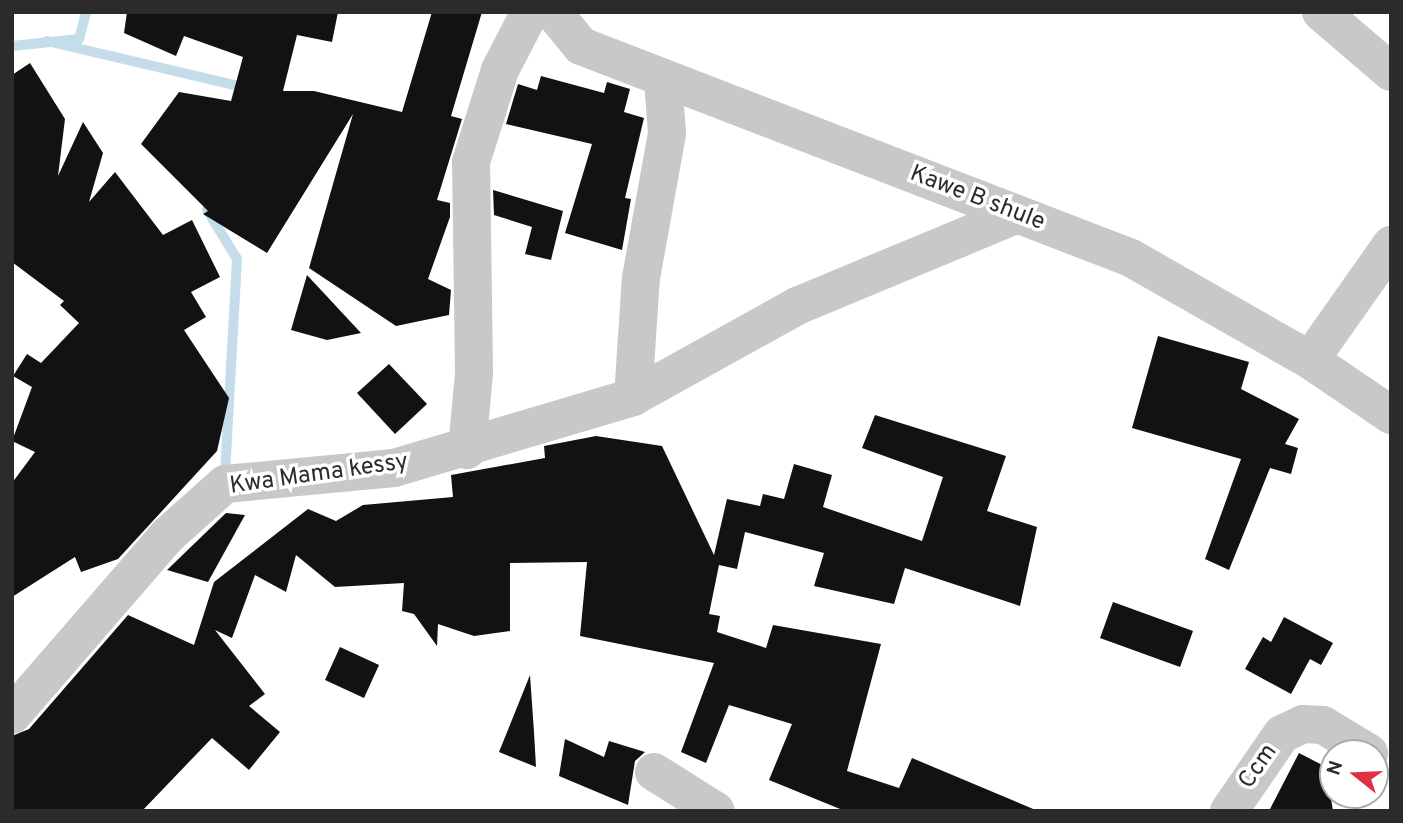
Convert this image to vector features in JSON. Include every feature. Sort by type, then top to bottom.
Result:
[{"type":"street","points":[[467,450],[474,373],[471,162],[500,70],[530,12]]},
{"type":"street","name":"Kawe B shule","points":[[553,12],[581,46],[663,80],[1131,258],[1310,360],[1391,415]]},
{"type":"street","points":[[1321,12],[1391,72]]},
{"type":"street","points":[[633,397],[641,278],[667,133],[663,80]]},
{"type":"street","name":"Kwa Mama kessy","points":[[12,715],[168,535],[225,484],[394,468],[467,450],[633,397],[797,306],[1016,215]]},
{"type":"street","points":[[1310,360],[1391,245]]},
{"type":"street","name":"Ccm","points":[[1229,811],[1282,734],[1303,724],[1323,725],[1346,739]]},
{"type":"street","points":[[654,772],[716,811]]},
{"type":"building","points":[[127,12],[338,12],[332,42],[297,35],[283,91],[314,91],[402,112],[432,12],[482,12],[451,116],[462,119],[437,200],[450,203],[450,217],[428,279],[451,290],[449,315],[396,326],[309,268],[353,114],[267,253],[203,214],[208,211],[141,144],[179,92],[231,101],[243,57],[184,36],[176,56],[124,33]]},
{"type":"building","points":[[30,63],[65,119],[58,176],[83,122],[103,153],[89,202],[115,172],[163,235],[192,220],[220,277],[191,292],[206,317],[184,330],[229,398],[217,451],[118,559],[81,572],[75,557],[12,597],[12,483],[35,452],[12,441],[32,387],[13,376],[27,354],[41,363],[79,323],[60,305],[64,301],[12,262],[12,75]]},
{"type":"building","points":[[541,76],[604,93],[607,82],[630,89],[624,112],[644,118],[625,198],[631,199],[622,250],[565,233],[592,144],[506,124],[518,84],[537,90]]},
{"type":"building","points":[[493,190],[563,211],[551,260],[525,254],[532,227],[494,215]]},
{"type":"building","points":[[307,275],[361,333],[327,340],[291,330]]},
{"type":"building","points":[[1158,336],[1249,362],[1241,389],[1299,419],[1285,444],[1298,448],[1291,474],[1270,468],[1229,570],[1205,559],[1241,459],[1132,428]]},
{"type":"building","points":[[389,364],[427,404],[395,434],[357,393]]},
{"type":"building","points":[[875,415],[1006,456],[987,511],[1037,527],[1020,606],[905,568],[894,604],[814,586],[824,553],[745,532],[737,569],[719,565],[709,614],[720,616],[717,632],[766,648],[773,625],[881,644],[847,771],[899,788],[912,758],[1038,811],[845,811],[769,780],[792,724],[729,705],[706,763],[681,752],[714,663],[580,636],[587,562],[510,563],[510,631],[474,636],[438,624],[437,646],[414,614],[402,611],[404,583],[335,587],[296,555],[286,592],[255,575],[232,638],[215,630],[265,694],[249,706],[280,732],[249,770],[212,738],[142,811],[12,811],[12,736],[29,729],[128,615],[194,645],[214,582],[308,509],[336,521],[363,505],[453,497],[451,475],[545,458],[544,446],[596,436],[662,446],[714,555],[727,499],[760,506],[763,494],[784,499],[794,464],[832,475],[823,507],[922,541],[943,477],[862,448]]},
{"type":"building","points":[[226,513],[245,515],[208,582],[167,570]]},
{"type":"building","points":[[1113,602],[1193,631],[1180,667],[1100,638]]},
{"type":"building","points":[[1284,617],[1333,643],[1321,665],[1310,659],[1291,694],[1245,669],[1263,637],[1271,642]]},
{"type":"building","points":[[340,647],[379,665],[364,698],[325,680]]},
{"type":"building","points":[[530,675],[534,732],[536,767],[499,752]]},
{"type":"building","points":[[565,739],[604,757],[609,741],[645,752],[635,761],[628,805],[559,776]]},
{"type":"building","points":[[1299,753],[1319,763],[1319,809],[1333,811],[1269,811]]},
{"type":"waterway","points":[[12,46],[79,39],[86,12]]},
{"type":"waterway","points":[[47,41],[248,88]]},
{"type":"waterway","points":[[207,210],[237,259],[225,477]]}]
